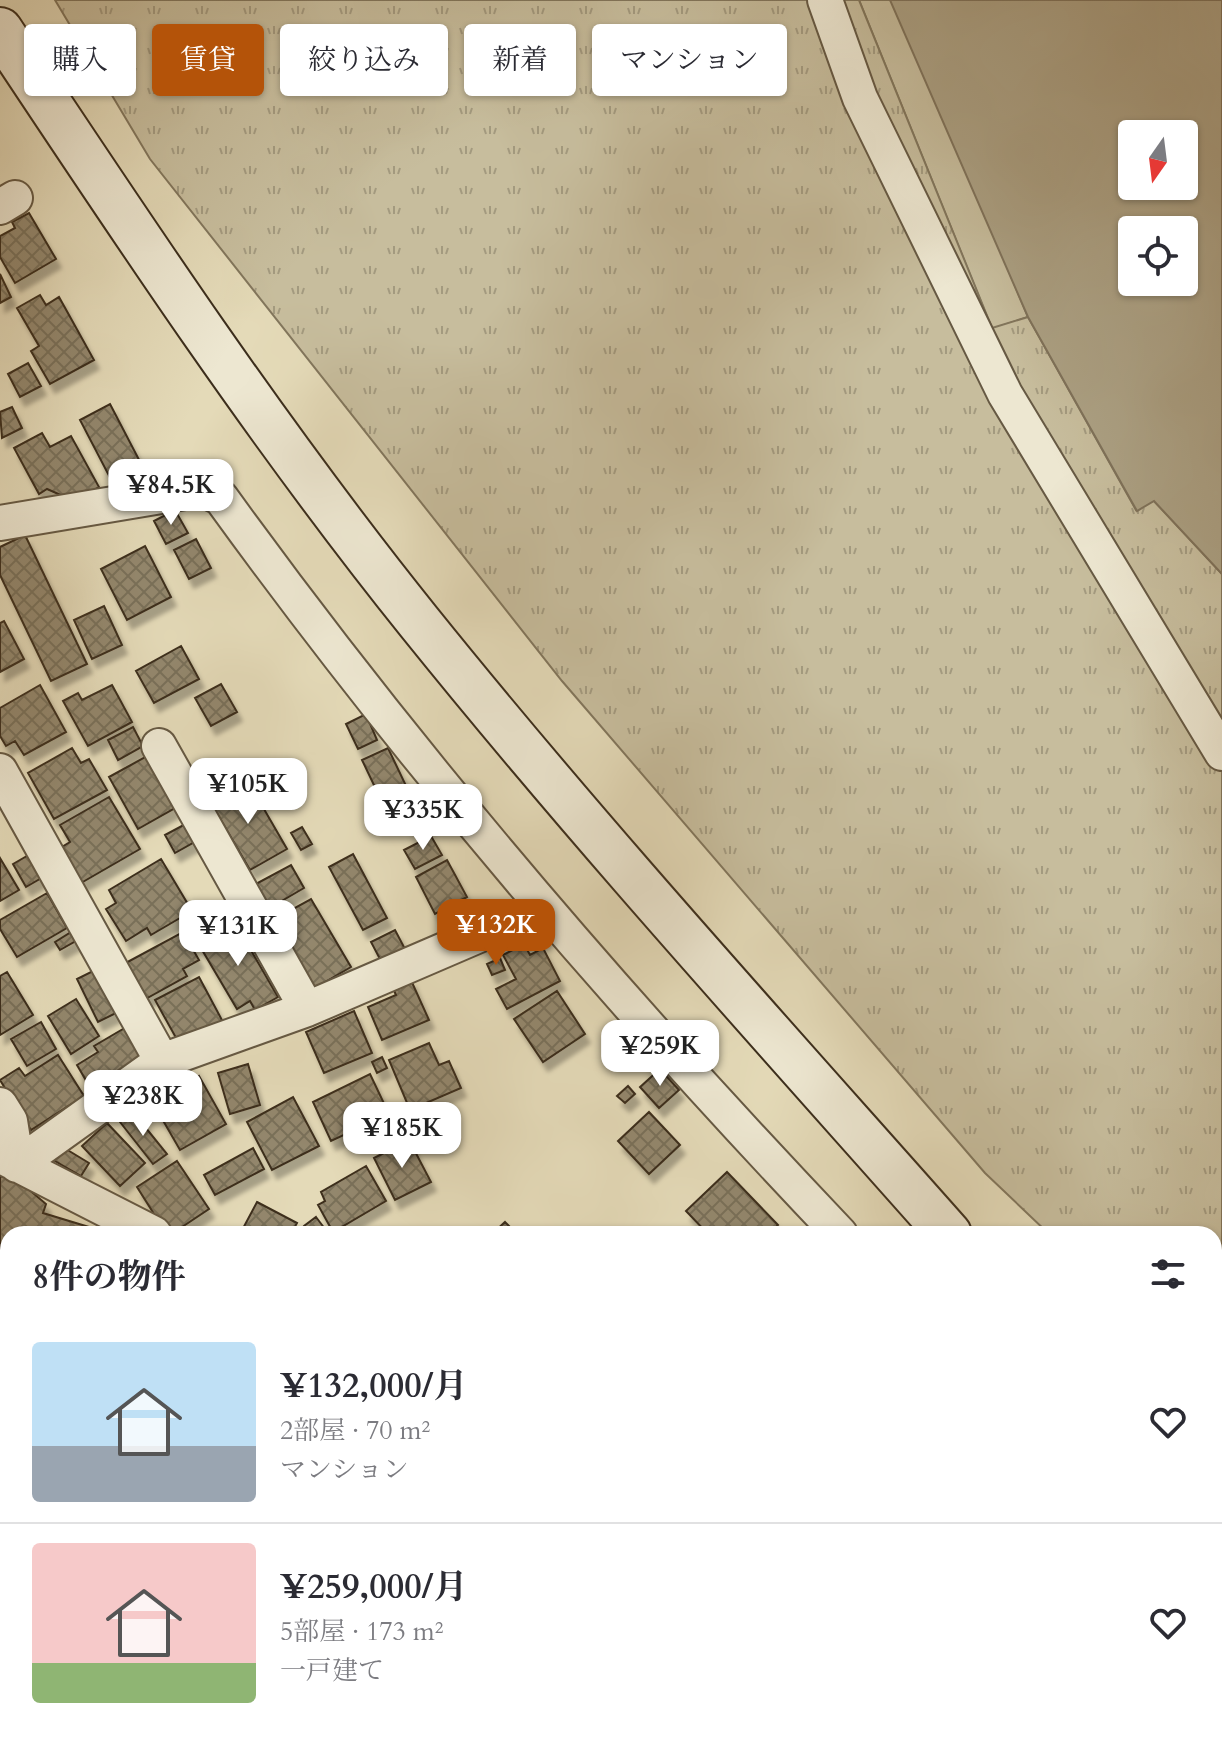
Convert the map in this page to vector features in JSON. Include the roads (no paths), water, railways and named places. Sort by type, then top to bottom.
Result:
[{"type":"street","points":[[825,0],[860,98],[1005,394],[1222,753]]},
{"type":"street","points":[[0,30],[207,342],[417,620],[610,853],[942,1226]]},
{"type":"street","points":[[0,523],[203,489],[221,498],[309,620],[544,907],[748,1138],[832,1226]]},
{"type":"street","points":[[159,746],[307,1009]]},
{"type":"street","points":[[0,771],[162,1061]]},
{"type":"street","points":[[8,1160],[162,1061],[307,1009],[544,907]]},
{"type":"street","points":[[0,1105],[10,1121],[8,1160]]},
{"type":"street","points":[[8,1160],[138,1226]]}]
